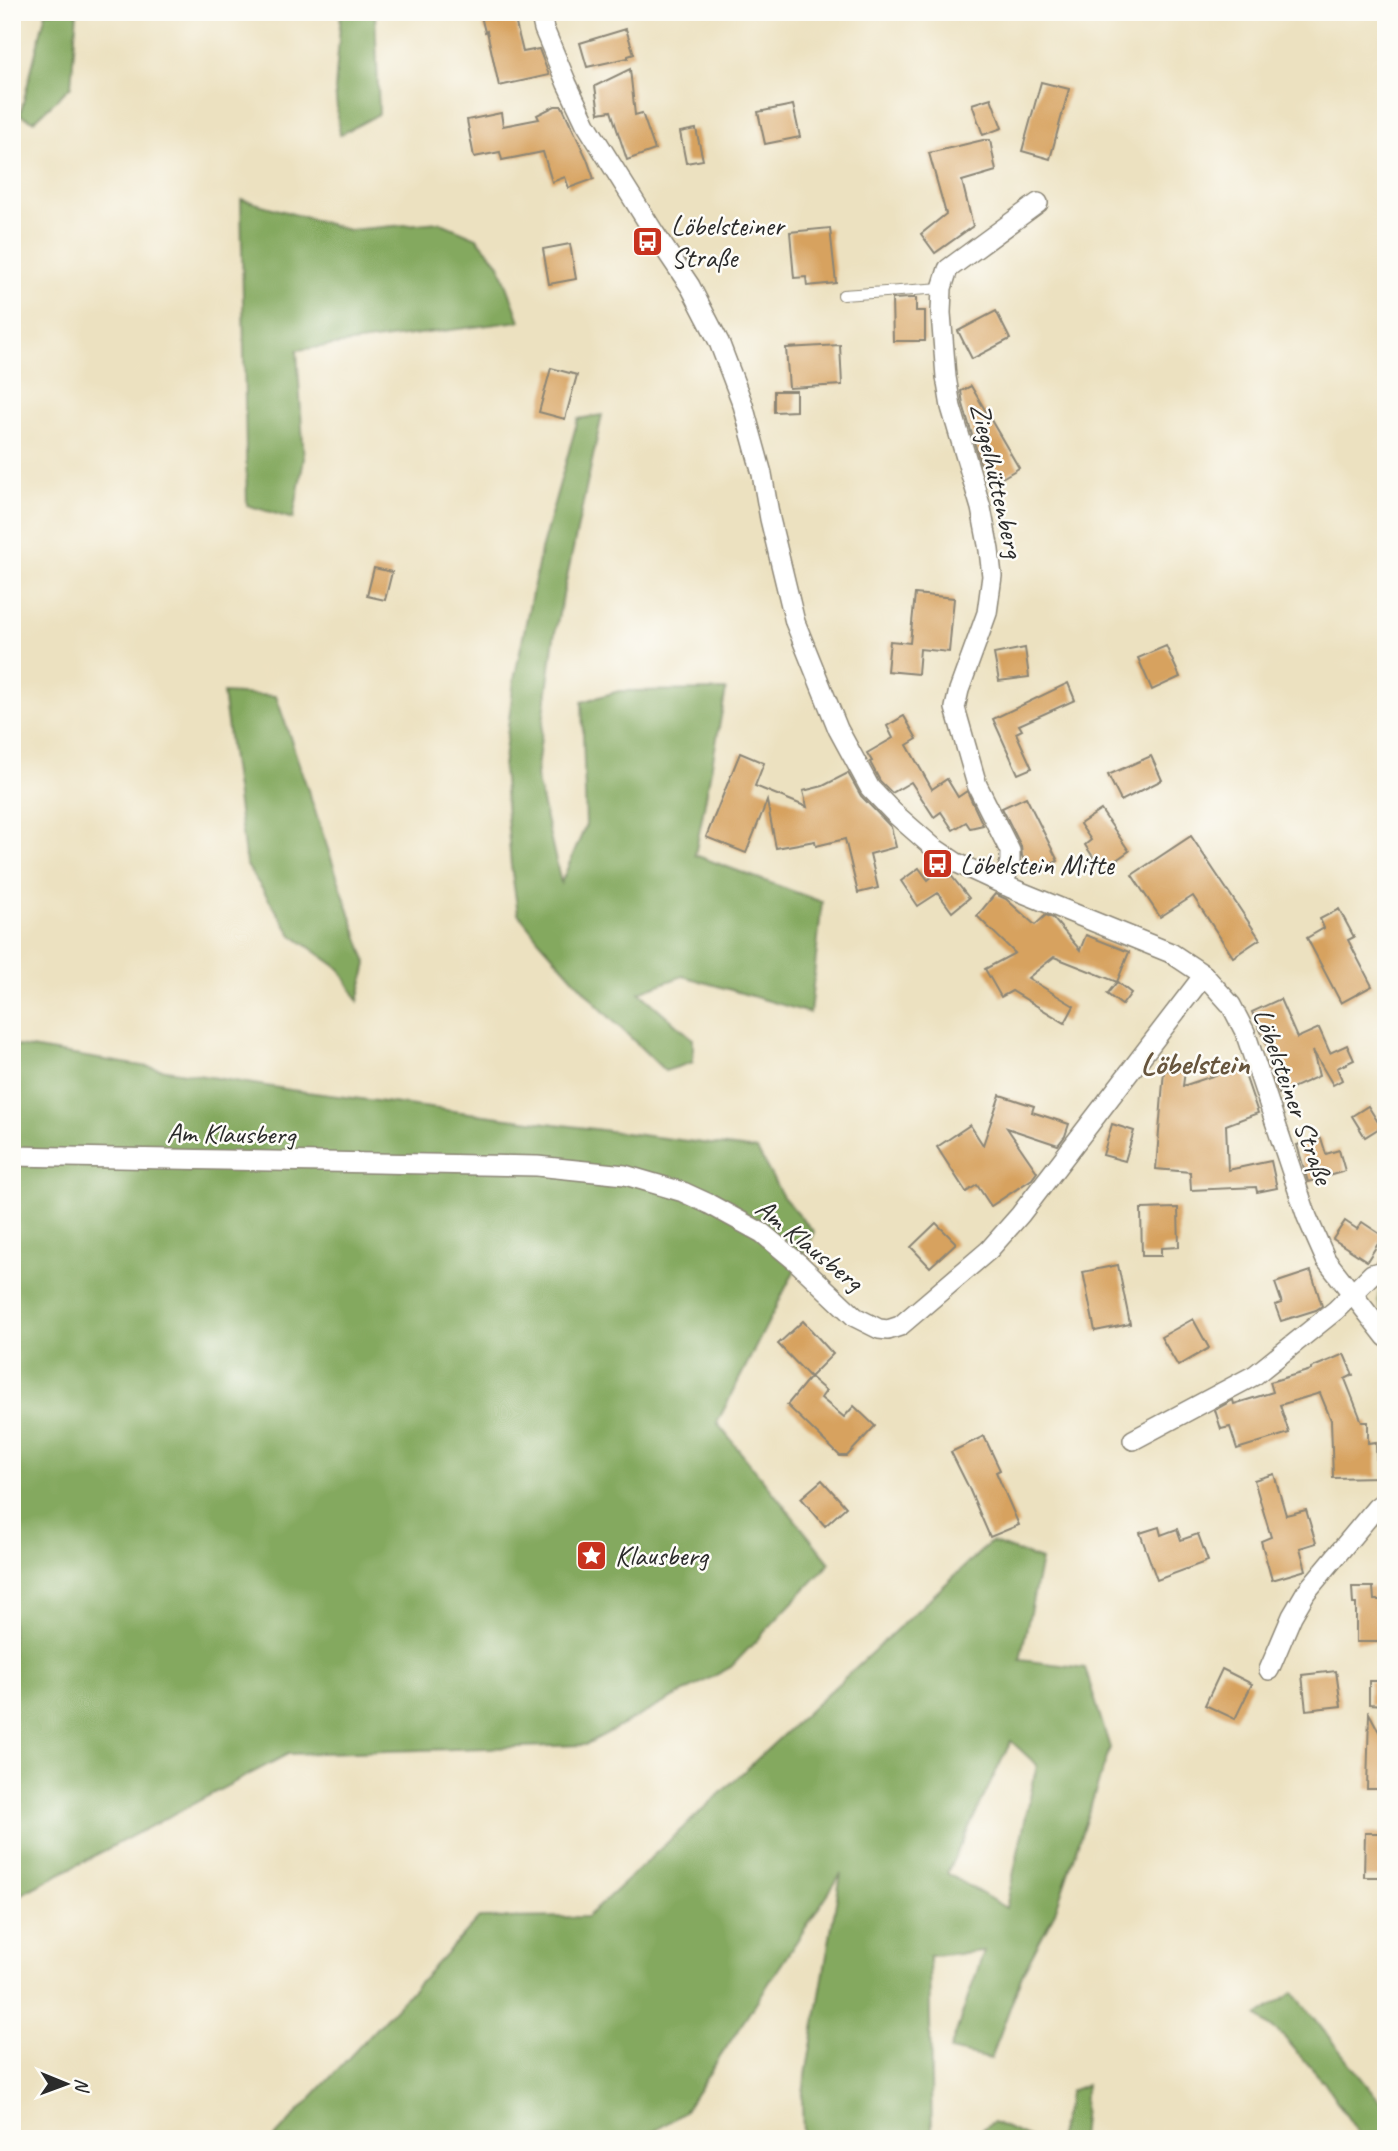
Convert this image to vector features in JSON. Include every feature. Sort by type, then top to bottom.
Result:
[{"type":"street","name":"Löbelsteiner Straße","points":[[540,12],[566,84],[586,124],[690,286],[719,342],[753,440],[795,622],[833,717],[870,788],[934,848],[955,862],[1004,885],[1171,953],[1204,975],[1231,1005],[1245,1032],[1307,1217],[1326,1260],[1386,1337]]},
{"type":"street","points":[[942,288],[948,270],[1038,203]]},
{"type":"street","name":"Ziegelhüttenberg","points":[[942,288],[941,313],[951,407],[981,508],[992,576],[986,613],[959,690],[956,708],[977,785],[1010,851],[1004,885]]},
{"type":"street","name":"Am Klausberg","points":[[12,1156],[537,1166],[625,1175],[683,1192],[762,1233],[855,1317],[871,1326],[888,1330],[900,1326],[989,1250],[1020,1215],[1204,975]]},
{"type":"street","points":[[1133,1440],[1255,1375],[1336,1311],[1372,1274],[1386,1270]]},
{"type":"street","points":[[1269,1670],[1292,1616],[1306,1592],[1376,1508],[1386,1500]]},
{"type":"lane","points":[[843,295],[942,288]]},
{"type":"green space","points":[[46,12],[77,12],[71,86],[34,121],[20,115]]},
{"type":"green space","points":[[341,12],[375,12],[379,114],[340,135],[335,90]]},
{"type":"green space","points":[[241,199],[349,230],[439,222],[477,238],[499,264],[520,321],[297,350],[304,459],[293,519],[247,505]]},
{"type":"green space","points":[[602,415],[554,637],[536,776],[561,883],[586,825],[582,702],[619,691],[726,690],[695,855],[822,902],[810,1013],[683,976],[639,992],[693,1039],[693,1062],[665,1071],[598,1006],[518,913],[511,866],[503,768],[514,680],[541,550],[578,419]]},
{"type":"green space","points":[[223,693],[276,696],[367,964],[358,1001],[340,969],[292,935],[246,864]]},
{"type":"green space","points":[[12,1045],[291,1090],[757,1150],[783,1197],[814,1232],[717,1423],[830,1563],[731,1667],[585,1745],[288,1754],[12,1899]]},
{"type":"green space","points":[[1386,1281],[1386,1317],[1378,1299]]},
{"type":"green space","points":[[991,1542],[1041,1560],[1020,1660],[1085,1668],[1110,1748],[1055,1912],[1023,1972],[991,2059],[950,2050],[984,1951],[929,1956],[932,2139],[803,2139],[802,2098],[841,1874],[683,2113],[642,2139],[273,2139],[479,1918],[587,1917]],"holes":[[[1011,1741],[1037,1765],[1006,1908],[947,1873]]]},
{"type":"green space","points":[[1293,1992],[1386,2109],[1386,2139],[1362,2139],[1324,2082],[1284,2037],[1257,2016]]},
{"type":"green space","points":[[1086,2085],[1081,2139],[1057,2139],[1070,2091]]},
{"type":"green space","points":[[993,2122],[1032,2139],[996,2139],[982,2129]]},
{"type":"building","points":[[480,12],[513,12],[523,52],[539,49],[549,75],[499,86]]},
{"type":"building","points":[[626,29],[634,54],[628,58],[587,67],[580,43]]},
{"type":"building","points":[[630,69],[635,115],[642,113],[655,150],[627,160],[611,111],[599,113],[595,86]]},
{"type":"building","points":[[1041,82],[1069,89],[1050,159],[1022,151]]},
{"type":"building","points":[[991,98],[1002,128],[983,135],[972,104]]},
{"type":"building","points":[[793,105],[800,137],[765,144],[758,112]]},
{"type":"building","points":[[555,106],[562,106],[594,179],[569,188],[565,177],[552,182],[543,152],[502,160],[500,152],[474,157],[467,120],[501,113],[503,126],[539,119],[537,115]]},
{"type":"building","points":[[696,129],[703,160],[686,163],[680,132]]},
{"type":"building","points":[[990,140],[996,171],[962,181],[973,226],[935,253],[921,234],[946,214],[929,153]]},
{"type":"building","points":[[830,228],[836,283],[807,286],[806,277],[794,278],[790,232]]},
{"type":"building","points":[[570,244],[576,279],[549,284],[543,249]]},
{"type":"building","points":[[916,298],[916,311],[925,311],[925,341],[893,341],[892,299]]},
{"type":"building","points":[[996,311],[1010,339],[972,359],[958,331]]},
{"type":"building","points":[[840,345],[842,385],[789,388],[786,348]]},
{"type":"building","points":[[551,368],[577,375],[565,419],[539,412]]},
{"type":"building","points":[[971,386],[1019,468],[997,481],[988,466],[984,468],[980,462],[963,404],[961,391]]},
{"type":"building","points":[[774,391],[796,391],[796,411],[774,412]]},
{"type":"building","points":[[374,568],[392,572],[385,600],[367,596]]},
{"type":"building","points":[[915,594],[954,598],[949,652],[920,649],[918,674],[887,671],[890,641],[910,643]]},
{"type":"building","points":[[1166,646],[1180,677],[1152,690],[1138,658]]},
{"type":"building","points":[[1025,648],[1029,677],[999,681],[994,654]]},
{"type":"building","points":[[1068,683],[1075,700],[1019,725],[1022,730],[1016,733],[1032,768],[1018,774],[993,719]]},
{"type":"building","points":[[904,716],[917,739],[907,745],[932,789],[947,779],[958,797],[967,791],[983,825],[970,828],[966,822],[953,830],[941,812],[934,817],[911,782],[892,793],[880,781],[867,753],[893,738],[887,726]]},
{"type":"building","points":[[740,753],[764,763],[755,786],[807,807],[803,791],[823,786],[848,773],[861,796],[891,827],[896,847],[870,854],[878,888],[858,893],[845,839],[816,846],[815,841],[776,848],[767,801],[746,853],[706,837]]},
{"type":"building","points":[[1151,756],[1162,780],[1121,801],[1108,775]]},
{"type":"building","points":[[1026,797],[1058,861],[1031,874],[1022,856],[1021,846],[1002,808]]},
{"type":"building","points":[[1101,810],[1129,851],[1102,870],[1085,845],[1091,840],[1080,824]]},
{"type":"building","points":[[1191,836],[1260,939],[1233,957],[1193,896],[1160,917],[1132,875]]},
{"type":"building","points":[[919,868],[928,880],[942,868],[969,898],[952,912],[938,893],[918,906],[901,881]]},
{"type":"building","points":[[995,894],[1006,899],[1035,925],[1046,915],[1053,918],[1080,950],[1086,935],[1129,952],[1117,982],[1054,957],[1028,978],[1074,1006],[1065,1023],[1012,991],[1001,997],[985,969],[1015,953],[977,916]]},
{"type":"building","points":[[1339,909],[1354,937],[1348,940],[1372,986],[1341,1003],[1307,938],[1324,928],[1320,919]]},
{"type":"building","points":[[1117,982],[1131,993],[1122,1005],[1107,994]]},
{"type":"building","points":[[1280,999],[1297,1038],[1319,1028],[1330,1053],[1347,1045],[1354,1060],[1337,1068],[1342,1080],[1333,1085],[1313,1051],[1319,1076],[1279,1094],[1271,1070],[1277,1067],[1252,1012]]},
{"type":"building","points":[[1242,1066],[1258,1113],[1226,1125],[1228,1170],[1271,1161],[1277,1188],[1257,1192],[1256,1187],[1191,1190],[1190,1172],[1156,1169],[1164,1070],[1185,1071],[1183,1086]]},
{"type":"building","points":[[1000,1095],[1034,1106],[1032,1112],[1069,1124],[1058,1145],[1007,1128],[1037,1172],[1032,1179],[991,1206],[977,1185],[966,1192],[937,1147],[970,1125],[983,1145]]},
{"type":"building","points":[[1368,1106],[1381,1127],[1365,1137],[1352,1116]]},
{"type":"building","points":[[1112,1124],[1134,1131],[1125,1161],[1103,1155]]},
{"type":"building","points":[[1321,1138],[1326,1154],[1339,1150],[1345,1171],[1308,1182],[1297,1145]]},
{"type":"building","points":[[1178,1208],[1179,1247],[1161,1248],[1161,1256],[1142,1256],[1141,1209]]},
{"type":"building","points":[[1345,1221],[1357,1229],[1362,1222],[1383,1236],[1367,1261],[1333,1239]]},
{"type":"building","points":[[936,1223],[956,1243],[930,1267],[911,1247]]},
{"type":"building","points":[[1118,1265],[1130,1324],[1095,1331],[1083,1272]]},
{"type":"building","points":[[1311,1271],[1322,1306],[1281,1321],[1275,1305],[1282,1303],[1275,1283]]},
{"type":"building","points":[[1193,1319],[1209,1348],[1178,1366],[1161,1337]]},
{"type":"building","points":[[803,1321],[833,1354],[810,1377],[778,1344]]},
{"type":"building","points":[[1344,1354],[1353,1375],[1345,1379],[1362,1422],[1368,1422],[1368,1443],[1376,1442],[1377,1477],[1333,1478],[1331,1420],[1320,1393],[1280,1405],[1289,1433],[1237,1449],[1230,1427],[1221,1429],[1215,1410],[1233,1400],[1234,1404],[1273,1392],[1270,1382],[1311,1370]]},
{"type":"building","points":[[810,1377],[826,1391],[821,1398],[844,1417],[854,1406],[875,1426],[847,1456],[840,1456],[787,1405]]},
{"type":"building","points":[[984,1436],[1000,1470],[996,1472],[1019,1525],[990,1537],[951,1452]]},
{"type":"building","points":[[1274,1474],[1286,1515],[1306,1510],[1316,1543],[1300,1548],[1306,1570],[1272,1580],[1261,1541],[1271,1537],[1254,1480]]},
{"type":"building","points":[[822,1480],[846,1507],[825,1526],[801,1498]]},
{"type":"building","points":[[1159,1527],[1161,1535],[1177,1529],[1181,1540],[1198,1534],[1208,1561],[1157,1580],[1140,1533]]},
{"type":"building","points":[[1352,1587],[1373,1587],[1374,1600],[1383,1600],[1384,1642],[1356,1642],[1356,1604],[1353,1604]]},
{"type":"building","points":[[1222,1669],[1252,1684],[1235,1719],[1205,1705]]},
{"type":"building","points":[[1336,1671],[1341,1706],[1306,1710],[1302,1675]]},
{"type":"building","points":[[1369,1681],[1386,1681],[1385,1705],[1369,1704]]},
{"type":"building","points":[[1369,1713],[1386,1745],[1386,1789],[1367,1789]]},
{"type":"building","points":[[1365,1833],[1386,1833],[1386,1877],[1364,1877]]},
{"type":"place","name":"Löbelsteiner Straße","points":[[648,241]]},
{"type":"place","name":"Löbelstein Mitte","points":[[937,864]]},
{"type":"place","name":"Klausberg","points":[[592,1555]]},
{"type":"district","name":"Löbelstein","points":[[1195,1063]]}]
